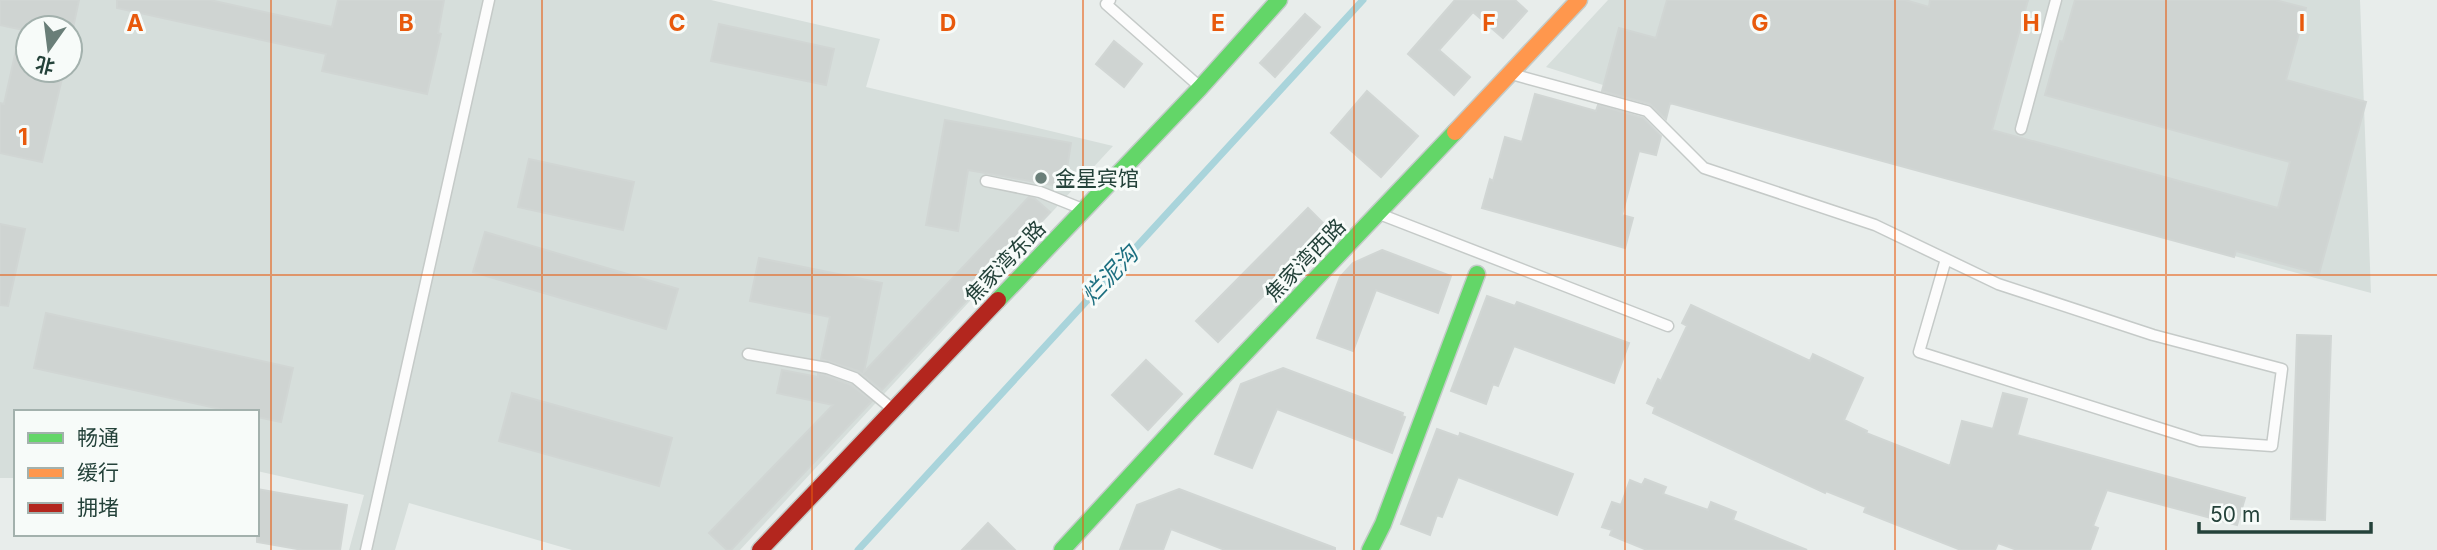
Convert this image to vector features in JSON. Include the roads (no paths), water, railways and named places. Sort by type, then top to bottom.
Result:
[{"type":"street","name":"焦家湾东路","points":[[760,550],[1200,88],[1279,0]]},
{"type":"street","name":"焦家湾西路","points":[[1062,550],[1149,453],[1579,0]]},
{"type":"street","points":[[1370,550],[1383,524],[1477,274]]},
{"type":"lane","points":[[366,550],[489,0]]},
{"type":"lane","points":[[1110,0],[1106,4],[1200,88]]},
{"type":"lane","points":[[2021,129],[2056,0]]},
{"type":"lane","points":[[1511,74],[1647,111],[1704,168],[1875,225],[1946,259],[1998,284],[2114,322],[2281,369],[2273,446],[2200,441],[1919,352],[1946,259]]},
{"type":"lane","points":[[986,181],[1040,192],[1084,209]]},
{"type":"lane","points":[[1378,214],[1668,326]]},
{"type":"lane","points":[[748,354],[827,368],[855,378],[894,410]]},
{"type":"waterway","name":"烂泥沟","points":[[858,550],[1363,0]]},
{"type":"place","name":"金星宾馆","points":[[1041,178]]}]
